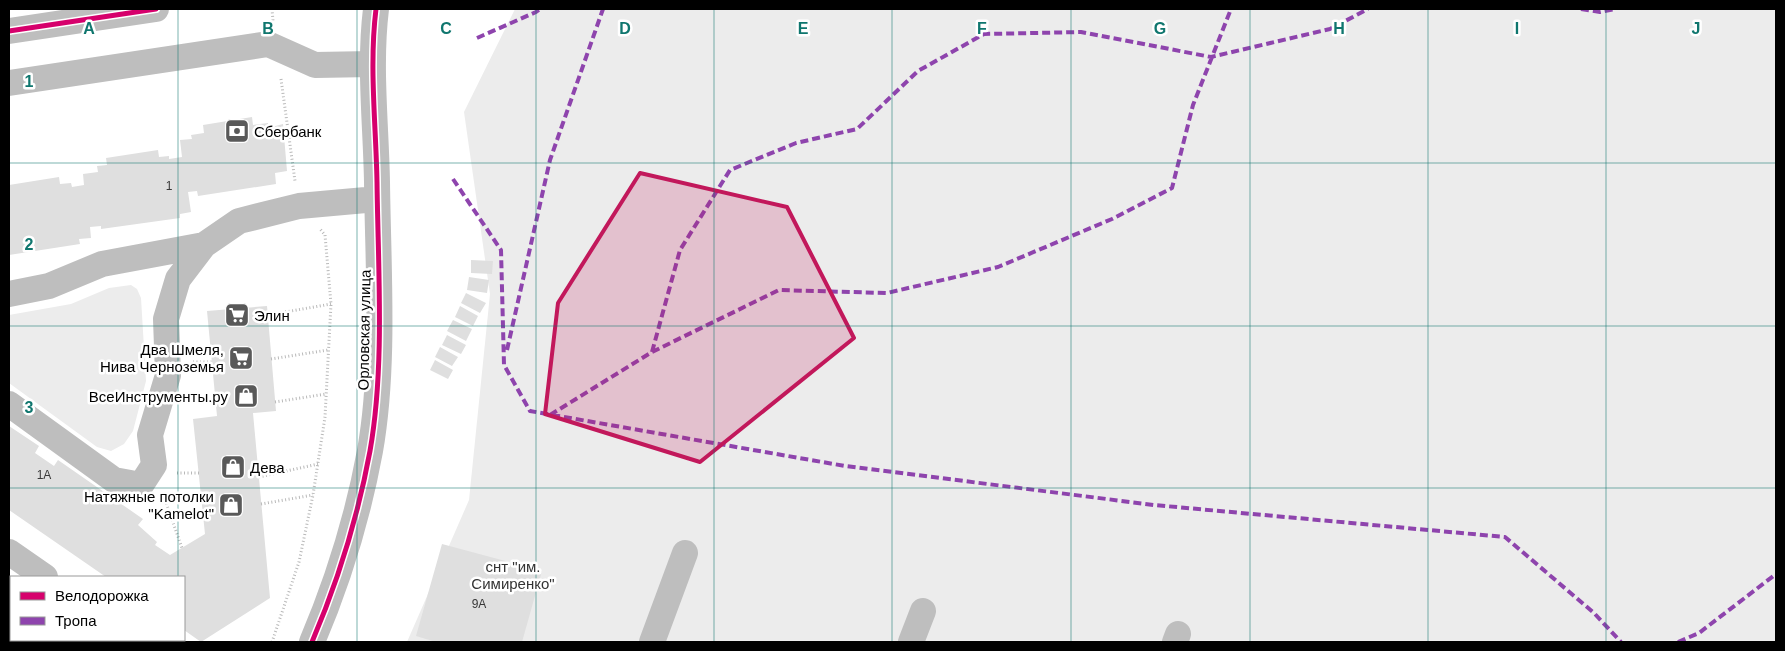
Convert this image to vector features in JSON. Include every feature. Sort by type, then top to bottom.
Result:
[{"type":"street","points":[[9,31],[156,9]]},
{"type":"street","name":"Орловская улица","points":[[312,642],[350,536],[370,450],[376,391],[377,199],[372,64],[376,9]]},
{"type":"street","points":[[9,83],[268,44],[315,65],[372,64]]},
{"type":"street","points":[[9,404],[114,480],[141,485],[154,464],[150,436],[168,375],[166,319],[178,279],[204,245],[239,221],[299,206],[377,199]]},
{"type":"street","points":[[9,294],[49,286],[102,264],[204,245]]},
{"type":"street","points":[[9,552],[44,576]]},
{"type":"street","points":[[652,642],[685,553]]},
{"type":"street","points":[[911,642],[923,611]]},
{"type":"path","points":[[272,9],[299,206],[325,235],[331,304],[326,394],[313,495],[299,562],[272,642]]},
{"type":"path","points":[[268,315],[331,304]]},
{"type":"path","points":[[271,358],[328,350]]},
{"type":"path","points":[[275,402],[326,394]]},
{"type":"path","points":[[259,477],[318,464]]},
{"type":"path","points":[[162,492],[182,548]]},
{"type":"path","points":[[261,504],[313,495]]},
{"type":"highlighted area","points":[[640,173],[787,207],[854,338],[700,462],[545,414],[558,303]]},
{"type":"green space","name":"снт \"им. Симиренко\"","points":[[515,9],[1776,9],[1776,642],[407,642],[469,500],[490,294],[464,112]]},
{"type":"green space","points":[[131,285],[137,289],[141,298],[146,381],[133,431],[124,444],[111,451],[97,447],[9,383],[9,315],[71,304],[109,288]]},
{"type":"building","points":[[252,117],[253,125],[268,123],[268,128],[283,124],[287,171],[275,173],[276,184],[198,196],[197,191],[188,192],[191,212],[180,214],[180,218],[101,229],[101,226],[90,227],[91,238],[79,239],[80,244],[9,255],[9,185],[59,177],[60,184],[71,183],[72,187],[84,185],[83,174],[98,172],[97,166],[107,165],[106,158],[158,150],[159,157],[169,156],[169,159],[182,157],[180,140],[192,139],[191,135],[204,133],[203,125]]},
{"type":"building","points":[[471,260],[493,261],[492,274],[471,273]]},
{"type":"building","points":[[469,277],[489,280],[487,293],[467,290]]},
{"type":"building","points":[[466,293],[486,303],[480,313],[461,303]]},
{"type":"building","points":[[267,306],[276,411],[253,413],[270,598],[201,642],[185,631],[185,576],[105,576],[9,510],[9,426],[39,446],[35,453],[54,466],[58,460],[143,519],[138,525],[157,542],[155,545],[170,555],[205,534],[193,419],[217,416],[207,311]]},
{"type":"building","points":[[460,306],[478,316],[473,326],[455,317]]},
{"type":"building","points":[[453,320],[472,329],[466,341],[447,331]]},
{"type":"building","points":[[447,335],[466,345],[461,354],[442,345]]},
{"type":"building","points":[[440,347],[458,357],[452,366],[435,357]]},
{"type":"building","points":[[435,360],[453,370],[448,379],[430,370]]},
{"type":"building","points":[[442,544],[542,571],[522,642],[436,642],[416,636]]},
{"type":"marked path","points":[[477,38],[540,9]]},
{"type":"marked path","points":[[507,350],[550,160],[603,9]]},
{"type":"marked path","points":[[550,415],[652,352],[779,290],[887,293],[998,267],[1112,219],[1172,188],[1193,105],[1231,9]]},
{"type":"marked path","points":[[652,352],[680,250],[730,170],[796,143],[857,129],[918,71],[984,34],[1081,32],[1211,57],[1330,29],[1368,9]]},
{"type":"marked path","points":[[1581,9],[1600,12],[1616,9]]},
{"type":"marked path","points":[[453,179],[501,250],[504,365],[530,411],[845,466],[1154,505],[1505,537],[1594,613],[1621,642]]},
{"type":"marked path","points":[[1678,642],[1699,633],[1776,574]]},
{"type":"cycle path","points":[[9,31],[156,9]]},
{"type":"cycle path","points":[[312,642],[339,572],[353,524],[365,475],[375,419],[379,351],[377,182],[373,74],[376,9]]},
{"type":"place","name":"Сбербанк","points":[[237,131]]},
{"type":"place","name":"Элин","points":[[237,315]]},
{"type":"place","name":"Два Шмеля, Нива Черноземья","points":[[241,358]]},
{"type":"place","name":"ВсеИнструменты.ру","points":[[246,396]]},
{"type":"place","name":"Дева","points":[[233,467]]},
{"type":"place","name":"Натяжные потолки \"Kamelot\"","points":[[231,505]]}]
